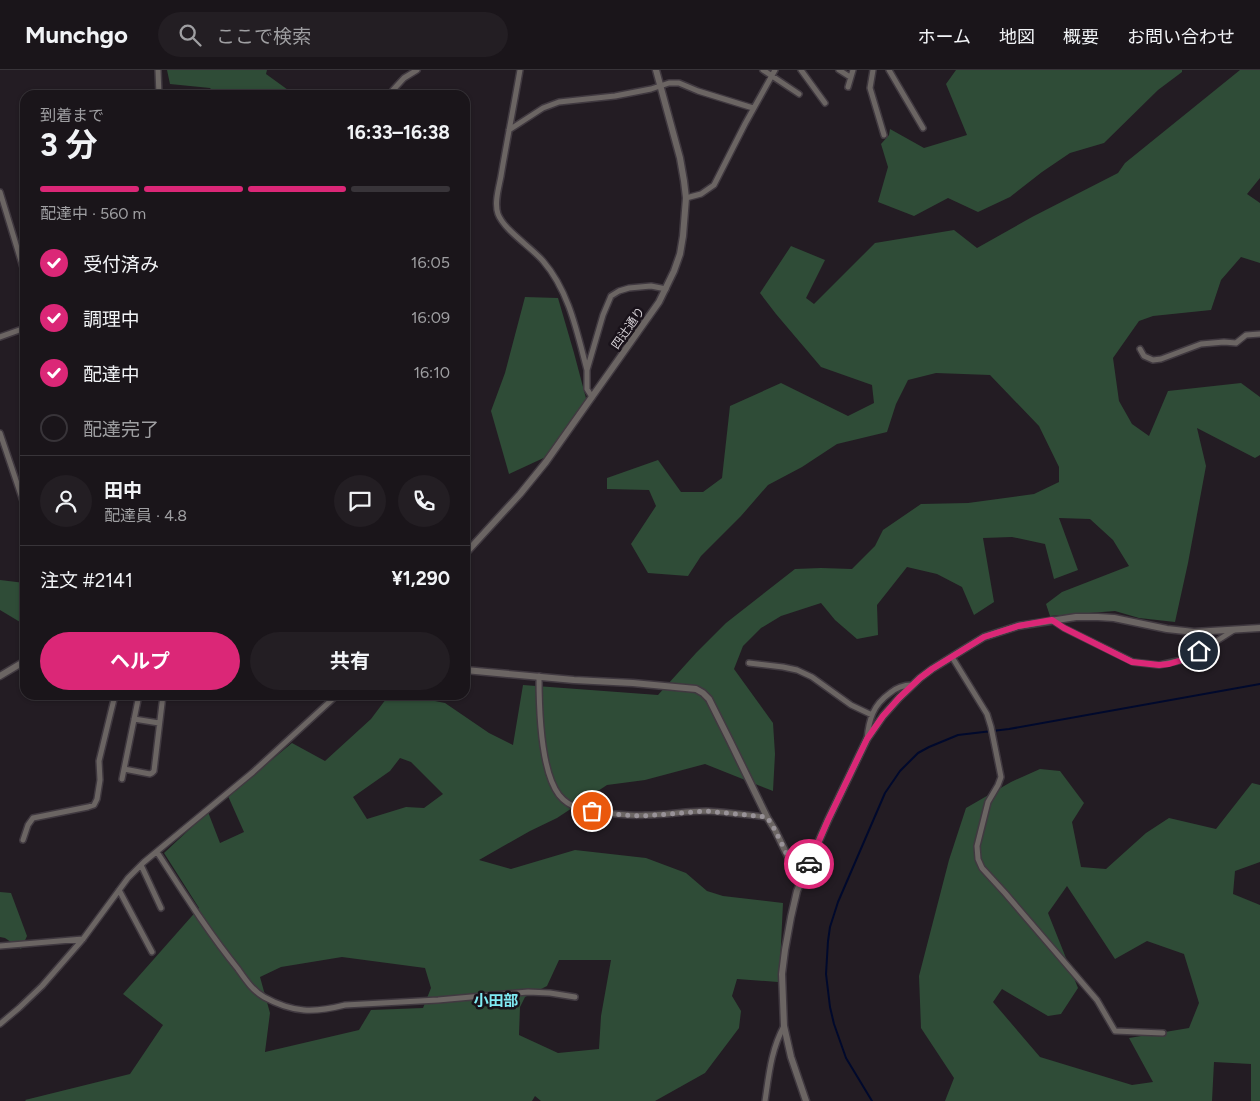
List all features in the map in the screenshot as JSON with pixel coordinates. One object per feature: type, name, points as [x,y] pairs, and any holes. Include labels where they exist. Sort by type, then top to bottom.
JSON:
[{"type":"street","points":[[158,70],[159,90]]},
{"type":"street","points":[[393,90],[404,78],[417,70]]},
{"type":"street","points":[[520,70],[497,201],[498,213],[511,230],[531,248],[551,272],[566,300],[574,321],[587,370],[587,389],[592,397]]},
{"type":"street","name":"四辻通り","points":[[470,549],[520,494],[546,462],[659,302],[680,254],[686,198],[684,181],[680,158],[656,70]]},
{"type":"street","points":[[764,70],[799,94]]},
{"type":"street","points":[[686,198],[701,194],[714,185],[753,108],[775,70]]},
{"type":"street","points":[[801,70],[825,103]]},
{"type":"street","points":[[839,70],[850,76]]},
{"type":"street","points":[[848,87],[852,70]]},
{"type":"street","points":[[873,70],[870,88],[884,135]]},
{"type":"street","points":[[888,70],[923,128]]},
{"type":"street","points":[[509,130],[543,108],[559,102],[615,96],[669,83],[679,83],[753,108]]},
{"type":"street","points":[[0,192],[20,258]]},
{"type":"street","points":[[587,370],[603,315],[611,296],[619,290],[629,288],[651,286],[666,289]]},
{"type":"street","points":[[0,337],[20,330]]},
{"type":"street","points":[[1140,349],[1144,356],[1153,360],[1161,359],[1201,344],[1236,343],[1246,336],[1260,334]]},
{"type":"street","points":[[0,433],[20,492]]},
{"type":"street","points":[[806,1101],[791,1058],[784,1026],[782,974],[797,891],[867,739],[883,716],[912,685],[932,669],[984,637],[1018,626],[1052,620],[1076,617],[1114,618],[1167,629],[1194,632],[1260,628]]},
{"type":"street","points":[[1052,620],[1064,628],[1132,662],[1159,665],[1182,660],[1234,630]]},
{"type":"street","points":[[952,657],[987,714],[1000,776],[998,785],[988,802],[977,846],[978,859],[982,868],[1097,1000],[1115,1031],[1164,1033]]},
{"type":"street","points":[[749,663],[797,670],[818,681],[851,705],[872,715]]},
{"type":"street","points":[[0,676],[20,665]]},
{"type":"street","points":[[470,670],[679,687],[696,689],[703,693],[730,741],[792,865],[805,873]]},
{"type":"street","points":[[538,676],[544,750],[549,775],[558,794],[566,803],[578,808],[622,815],[644,816],[705,811],[767,817]]},
{"type":"street","points":[[867,739],[868,725],[879,702],[903,685],[912,685]]},
{"type":"street","points":[[23,840],[28,825],[33,818],[94,805],[97,799],[100,780],[99,760],[115,700]]},
{"type":"street","points":[[122,779],[138,700]]},
{"type":"street","points":[[124,769],[150,774],[154,771],[161,700]]},
{"type":"street","points":[[0,1024],[42,986],[83,939],[128,878],[253,772],[332,700]]},
{"type":"street","points":[[134,719],[159,723]]},
{"type":"street","points":[[157,852],[218,944],[253,988],[262,996],[289,1008],[308,1011],[331,1009],[346,1005],[528,992],[575,997]]},
{"type":"street","points":[[141,866],[161,908]]},
{"type":"street","points":[[119,890],[152,952]]},
{"type":"street","points":[[0,946],[83,939]]},
{"type":"street","points":[[765,1101],[774,1048],[784,1026]]},
{"type":"green space","points":[[167,70],[267,70],[266,74],[288,90],[212,90],[210,88],[170,84]]},
{"type":"green space","points":[[956,70],[1182,70],[1182,72],[1158,90],[1104,143],[1070,153],[1010,197],[978,212],[948,198],[914,216],[878,202],[888,167],[881,144],[889,135],[890,129],[924,148],[967,135],[946,84]]},
{"type":"green space","points":[[1240,70],[1260,70],[1260,178],[1247,194],[1260,203],[1260,263],[1241,257],[1221,280],[1211,310],[1153,316],[1139,321],[1113,358],[1119,401],[1132,424],[1149,436],[1168,391],[1241,383],[1260,397],[1260,455],[1255,458],[1197,428],[1206,466],[1175,622],[1139,618],[1115,611],[1050,616],[1046,604],[1062,592],[1129,566],[1113,540],[1090,519],[1059,518],[1078,570],[1054,579],[1045,544],[1012,537],[983,538],[994,602],[974,615],[962,587],[937,574],[907,567],[877,605],[878,635],[857,639],[835,620],[821,603],[781,616],[761,628],[743,646],[734,669],[773,723],[775,754],[773,791],[705,764],[645,780],[607,785],[557,818],[479,860],[511,869],[575,850],[646,858],[686,873],[707,891],[723,896],[783,903],[778,982],[737,979],[732,996],[741,1011],[739,1028],[705,1073],[655,1101],[541,1101],[535,1096],[532,1101],[25,1100],[130,1074],[163,1025],[123,994],[199,908],[164,853],[208,812],[220,843],[244,832],[228,796],[292,743],[325,761],[371,719],[385,700],[430,700],[445,703],[489,733],[513,745],[523,685],[658,695],[726,623],[795,569],[852,569],[875,546],[883,530],[921,504],[968,503],[1034,494],[1059,482],[1059,467],[1039,426],[990,375],[936,373],[908,380],[896,404],[887,432],[837,444],[802,467],[768,485],[741,516],[701,556],[688,576],[648,573],[631,544],[656,506],[649,490],[607,489],[607,478],[658,460],[681,492],[703,492],[722,478],[730,406],[781,383],[848,416],[874,403],[872,385],[821,367],[760,293],[791,246],[825,260],[806,298],[814,304],[875,243],[954,230],[977,248],[1032,217],[1118,173],[1125,163]],"holes":[[[400,758],[411,762],[443,794],[424,808],[406,807],[367,819],[353,797],[390,771]],[[342,957],[425,968],[431,988],[423,1008],[371,1010],[359,1030],[265,1052],[270,1013],[260,977],[281,967]],[[559,960],[611,960],[601,1016],[599,1049],[558,1053],[519,1035],[520,1007],[525,997],[547,986]]]},
{"type":"green space","points":[[525,297],[558,298],[587,402],[550,455],[509,474],[491,411],[505,373]]},
{"type":"green space","points":[[0,580],[20,582],[20,622],[0,610]]},
{"type":"green space","points":[[1040,769],[1060,771],[1084,803],[1072,822],[1081,867],[1106,869],[1146,833],[1169,818],[1216,829],[1252,783],[1260,785],[1260,862],[1235,871],[1233,894],[1260,905],[1260,1101],[1251,1101],[1251,1064],[1214,1062],[1212,1101],[945,1101],[954,1078],[921,1028],[919,976],[949,860],[966,808],[1011,782]],"holes":[[[1067,886],[1115,959],[1147,941],[1184,954],[1199,1003],[1189,1028],[1129,1038],[1153,1082],[1132,1085],[1040,1057],[993,1002],[1002,989],[1048,1016],[1061,1014],[1078,988],[1048,913]]]},
{"type":"green space","points":[[0,892],[11,893],[27,936],[21,949],[5,938],[0,937]]},
{"type":"waterway","points":[[872,1101],[846,1058],[834,1024],[826,974],[828,941],[830,927],[838,902],[885,793],[900,771],[918,753],[958,735],[1009,729],[1260,684]]},
{"type":"way so far","points":[[592,811],[644,816],[705,811],[767,817],[792,865],[805,873],[809,864]]},
{"type":"district","name":"小田部","points":[[496,1001]]},
{"type":"route","points":[[809,864],[867,739],[883,716],[920,678],[984,637],[1018,626],[1052,620],[1064,628],[1132,662],[1159,665],[1169,664],[1199,651]]}]
